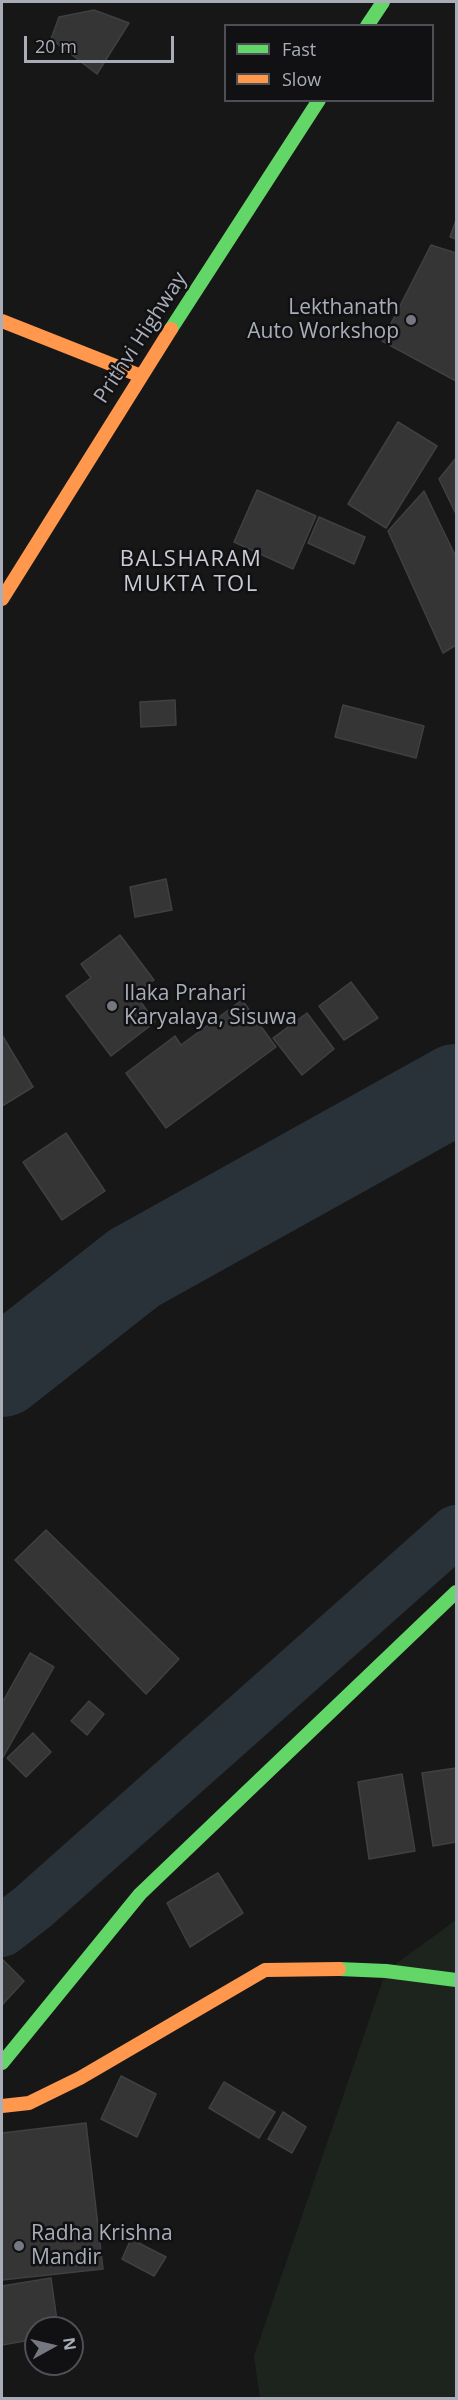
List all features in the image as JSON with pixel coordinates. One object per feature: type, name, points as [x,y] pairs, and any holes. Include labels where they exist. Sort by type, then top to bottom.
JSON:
[{"type":"main road","points":[[368,24],[383,2]]},
{"type":"main road","name":"Prithvi Highway","points":[[2,599],[141,376],[318,102]]},
{"type":"main road","points":[[2,321],[141,376]]},
{"type":"main road","points":[[2,2063],[140,1894],[456,1592]]},
{"type":"main road","points":[[2,2106],[29,2103],[81,2078],[265,1970],[386,1971],[456,1980]]},
{"type":"shaded area","points":[[456,1920],[456,2398],[260,2398],[254,2356],[386,1971]]},
{"type":"building","points":[[94,10],[129,23],[97,74],[51,39],[59,17]]},
{"type":"building","points":[[456,220],[456,239],[450,237]]},
{"type":"building","points":[[431,245],[456,253],[456,381],[382,341]]},
{"type":"building","points":[[398,422],[437,446],[386,528],[348,504]]},
{"type":"building","points":[[456,458],[456,514],[439,479]]},
{"type":"building","points":[[257,490],[316,516],[293,569],[234,542]]},
{"type":"building","points":[[424,491],[456,557],[456,645],[443,653],[388,531]]},
{"type":"building","points":[[319,517],[365,537],[354,564],[308,543]]},
{"type":"building","points":[[175,700],[176,725],[141,727],[140,702]]},
{"type":"building","points":[[343,705],[424,726],[416,758],[335,737]]},
{"type":"building","points":[[166,879],[172,910],[135,917],[130,887]]},
{"type":"building","points":[[120,935],[154,980],[135,994],[155,1022],[111,1056],[66,996],[91,978],[81,964]]},
{"type":"building","points":[[351,982],[378,1018],[344,1040],[319,1006]]},
{"type":"building","points":[[242,1000],[276,1047],[166,1128],[126,1073],[175,1036],[181,1045]]},
{"type":"building","points":[[307,1013],[334,1049],[302,1075],[273,1038]]},
{"type":"building","points":[[2,1035],[33,1087],[2,1106]]},
{"type":"building","points":[[66,1133],[105,1191],[62,1220],[23,1162]]},
{"type":"building","points":[[46,1530],[179,1659],[146,1694],[15,1560]]},
{"type":"building","points":[[30,1653],[54,1667],[2,1759],[2,1703]]},
{"type":"building","points":[[89,1701],[104,1714],[87,1735],[71,1721]]},
{"type":"building","points":[[33,1733],[51,1752],[26,1777],[7,1758]]},
{"type":"building","points":[[456,1768],[456,1842],[433,1846],[422,1773]]},
{"type":"building","points":[[402,1774],[415,1851],[369,1859],[358,1782]]},
{"type":"building","points":[[218,1873],[243,1913],[190,1947],[167,1903]]},
{"type":"building","points":[[2,1959],[24,1981],[2,2005]]},
{"type":"building","points":[[121,2076],[156,2094],[137,2137],[101,2119]]},
{"type":"building","points":[[224,2082],[275,2112],[259,2138],[209,2108]]},
{"type":"building","points":[[283,2112],[306,2127],[292,2153],[268,2139]]},
{"type":"building","points":[[86,2123],[103,2269],[2,2280],[2,2133]]},
{"type":"building","points":[[131,2239],[166,2257],[154,2276],[122,2259]]},
{"type":"building","points":[[51,2278],[56,2316],[24,2316],[24,2341],[2,2345],[2,2286]]},
{"type":"waterway","points":[[2,1372],[134,1268],[456,1089]]},
{"type":"waterway","points":[[2,1931],[33,1907],[456,1531]]},
{"type":"traffic: fast","points":[[368,24],[383,2]]},
{"type":"traffic: fast","points":[[171,329],[318,102]]},
{"type":"traffic: fast","points":[[2,2063],[140,1894],[456,1592]]},
{"type":"traffic: fast","points":[[339,1969],[386,1971],[456,1980]]},
{"type":"traffic: slow","points":[[2,321],[141,376]]},
{"type":"traffic: slow","points":[[2,599],[171,329]]},
{"type":"traffic: slow","points":[[2,2106],[29,2103],[80,2078],[265,1970],[339,1969]]},
{"type":"place","name":"Lekthanath Auto Workshop","points":[[411,320]]},
{"type":"place","name":"Ilaka Prahari Karyalaya, Sisuwa","points":[[112,1006]]},
{"type":"place","name":"Radha Krishna Mandir","points":[[19,2246]]},
{"type":"district","name":"BALSHARAM MUKTA TOL","points":[[191,572]]}]
